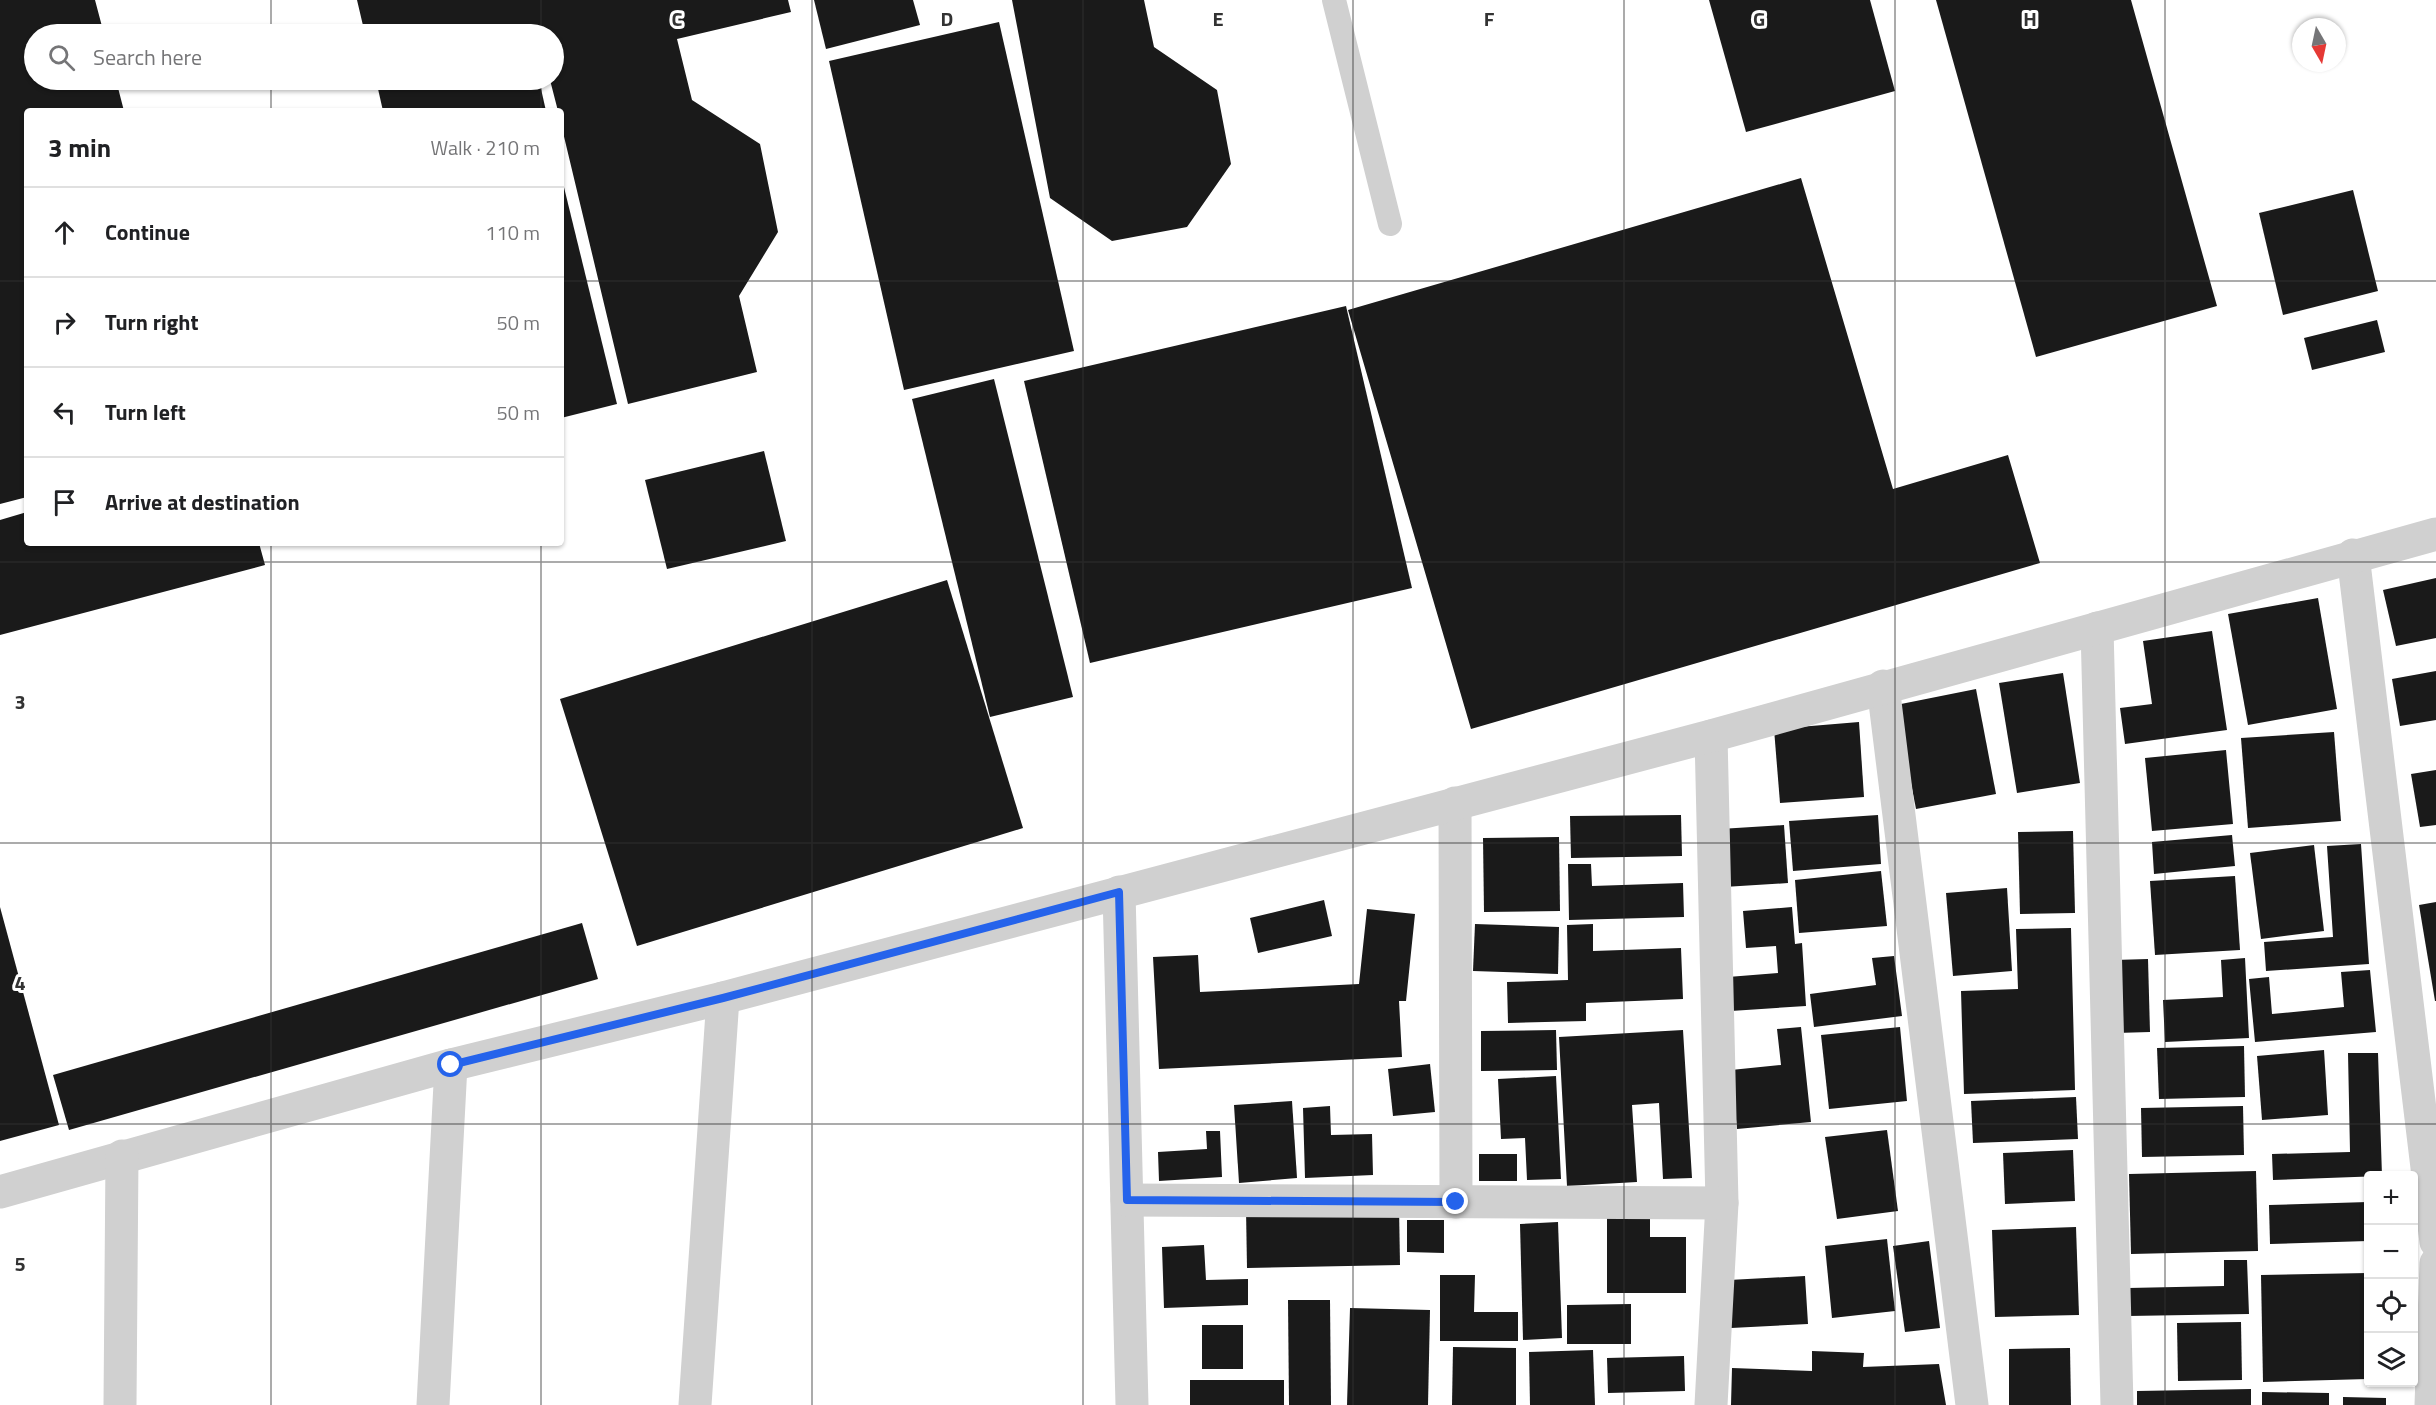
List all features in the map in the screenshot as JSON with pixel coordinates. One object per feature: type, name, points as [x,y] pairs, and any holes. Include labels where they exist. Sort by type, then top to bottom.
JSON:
[{"type":"street","points":[[0,1192],[451,1065],[723,998],[1711,736],[2353,555],[2436,534]]},
{"type":"street","points":[[2353,555],[2436,1242]]},
{"type":"street","points":[[2097,627],[2117,1405]]},
{"type":"street","points":[[1883,686],[1972,1405]]},
{"type":"street","points":[[1711,736],[1722,1203],[1712,1405]]},
{"type":"street","points":[[1455,803],[1456,1202]]},
{"type":"street","points":[[1119,892],[1132,1405]]},
{"type":"street","points":[[695,1405],[723,998]]},
{"type":"street","points":[[433,1405],[451,1065]]},
{"type":"street","points":[[120,1405],[122,1156]]},
{"type":"street","points":[[1127,1200],[1722,1203]]},
{"type":"street","points":[[2431,1405],[2436,1263]]},
{"type":"lane","points":[[1334,0],[1390,224]]},
{"type":"building","points":[[0,0],[95,0],[101,24],[24,24],[24,90],[119,90],[123,108],[24,108],[24,498],[0,504]]},
{"type":"building","points":[[357,0],[788,0],[791,12],[677,39],[692,100],[760,144],[778,232],[739,296],[757,372],[628,404],[564,137],[564,108],[557,108],[553,90],[564,90],[564,24],[363,24]]},
{"type":"building","points":[[814,0],[913,0],[920,25],[826,49]]},
{"type":"building","points":[[1012,0],[1144,0],[1154,47],[1217,90],[1231,164],[1187,227],[1112,241],[1050,198]]},
{"type":"building","points":[[1709,0],[1870,0],[1895,91],[1746,132]]},
{"type":"building","points":[[1936,0],[2131,0],[2217,306],[2036,357]]},
{"type":"building","points":[[999,22],[1074,351],[904,390],[829,61]]},
{"type":"building","points":[[378,90],[541,90],[545,108],[382,108]]},
{"type":"building","points":[[1801,178],[1893,489],[2008,455],[2040,563],[1471,729],[1348,310]]},
{"type":"building","points":[[564,187],[617,404],[564,417]]},
{"type":"building","points":[[2353,190],[2378,291],[2283,315],[2259,213]]},
{"type":"building","points":[[1346,306],[1412,588],[1090,663],[1024,381]]},
{"type":"building","points":[[2377,320],[2385,352],[2312,370],[2304,338]]},
{"type":"building","points":[[994,379],[1073,697],[990,717],[912,399]]},
{"type":"building","points":[[764,451],[786,541],[667,569],[645,480]]},
{"type":"building","points":[[24,513],[24,546],[260,546],[265,565],[0,635],[0,520]]},
{"type":"building","points":[[2436,578],[2436,638],[2396,646],[2383,590]]},
{"type":"building","points":[[947,580],[1023,828],[637,946],[560,699]]},
{"type":"building","points":[[2318,598],[2337,709],[2248,725],[2228,614]]},
{"type":"building","points":[[2212,631],[2227,730],[2125,744],[2120,708],[2152,704],[2143,641]]},
{"type":"building","points":[[2436,671],[2436,720],[2400,726],[2392,679]]},
{"type":"building","points":[[2063,673],[2080,783],[2017,793],[1999,683]]},
{"type":"building","points":[[1976,689],[1996,794],[1916,809],[1896,705]]},
{"type":"building","points":[[1859,722],[1864,797],[1780,803],[1774,729]]},
{"type":"building","points":[[2334,732],[2341,821],[2248,828],[2241,738]]},
{"type":"building","points":[[2226,750],[2233,824],[2152,831],[2145,758]]},
{"type":"building","points":[[2436,770],[2436,825],[2420,827],[2411,774]]},
{"type":"building","points":[[1681,815],[1682,856],[1571,858],[1570,816]]},
{"type":"building","points":[[1878,815],[1881,864],[1793,871],[1789,821]]},
{"type":"building","points":[[1784,825],[1788,883],[1724,887],[1720,829]]},
{"type":"building","points":[[2073,831],[2075,913],[2020,914],[2018,832]]},
{"type":"building","points":[[2232,835],[2235,866],[2154,874],[2152,842]]},
{"type":"building","points":[[1559,837],[1560,911],[1484,912],[1483,838]]},
{"type":"building","points":[[2361,844],[2369,964],[2266,971],[2264,942],[2333,937],[2327,846]]},
{"type":"building","points":[[2314,845],[2324,931],[2261,939],[2250,853]]},
{"type":"building","points":[[1568,864],[1591,864],[1592,886],[1683,883],[1684,917],[1569,920]]},
{"type":"building","points":[[1881,871],[1887,926],[1799,933],[1795,880]]},
{"type":"building","points":[[2235,876],[2240,950],[2155,955],[2150,881]]},
{"type":"building","points":[[2007,888],[2012,971],[1953,976],[1946,893]]},
{"type":"building","points":[[1324,900],[1332,936],[1258,953],[1250,918]]},
{"type":"building","points":[[2436,902],[2436,1001],[2435,1001],[2419,905]]},
{"type":"building","points":[[0,907],[59,1125],[0,1141]]},
{"type":"building","points":[[1792,907],[1795,944],[1802,943],[1806,1006],[1731,1011],[1728,977],[1778,973],[1776,946],[1746,948],[1743,911]]},
{"type":"building","points":[[1367,909],[1415,914],[1406,1001],[1399,1001],[1402,1057],[1159,1069],[1153,957],[1198,955],[1200,992],[1359,984]]},
{"type":"building","points":[[582,923],[598,979],[69,1130],[53,1075]]},
{"type":"building","points":[[1475,924],[1559,927],[1558,974],[1473,971]]},
{"type":"building","points":[[1593,924],[1593,951],[1681,948],[1683,999],[1586,1003],[1586,1021],[1508,1023],[1507,982],[1568,980],[1567,925]]},
{"type":"building","points":[[2071,928],[2075,1090],[1964,1094],[1961,991],[2018,989],[2016,929]]},
{"type":"building","points":[[1894,956],[1902,1016],[1814,1027],[1810,994],[1876,985],[1872,958]]},
{"type":"building","points":[[2245,958],[2249,1038],[2165,1042],[2163,1000],[2223,997],[2221,960]]},
{"type":"building","points":[[2148,959],[2150,1032],[2116,1033],[2114,960]]},
{"type":"building","points":[[2370,970],[2376,1032],[2255,1042],[2249,979],[2269,977],[2272,1014],[2344,1007],[2341,972]]},
{"type":"building","points":[[1801,1027],[1811,1122],[1737,1129],[1731,1070],[1781,1065],[1777,1029]]},
{"type":"building","points":[[1900,1027],[1907,1101],[1829,1109],[1821,1035]]},
{"type":"building","points":[[1556,1030],[1557,1070],[1481,1071],[1481,1031]]},
{"type":"building","points":[[1683,1030],[1692,1178],[1663,1179],[1659,1103],[1632,1105],[1637,1182],[1567,1186],[1559,1037]]},
{"type":"building","points":[[2244,1046],[2245,1097],[2159,1099],[2157,1048]]},
{"type":"building","points":[[2324,1050],[2328,1115],[2262,1120],[2257,1056]]},
{"type":"building","points":[[2348,1053],[2378,1053],[2382,1171],[2364,1171],[2364,1177],[2273,1180],[2272,1154],[2350,1152]]},
{"type":"building","points":[[1430,1064],[1435,1112],[1393,1116],[1388,1069]]},
{"type":"building","points":[[1556,1076],[1561,1179],[1527,1180],[1525,1138],[1501,1139],[1498,1079]]},
{"type":"building","points":[[2076,1097],[2078,1139],[1973,1143],[1971,1101]]},
{"type":"building","points":[[1292,1101],[1297,1178],[1239,1183],[1234,1105]]},
{"type":"building","points":[[1330,1106],[1331,1135],[1372,1134],[1373,1175],[1305,1178],[1303,1108]]},
{"type":"building","points":[[2243,1106],[2244,1155],[2142,1157],[2141,1108]]},
{"type":"building","points":[[1887,1130],[1898,1211],[1837,1219],[1825,1137]]},
{"type":"building","points":[[1206,1131],[1220,1131],[1222,1177],[1159,1181],[1158,1152],[1207,1149]]},
{"type":"building","points":[[2073,1150],[2075,1201],[2005,1204],[2003,1153]]},
{"type":"building","points":[[1479,1154],[1517,1154],[1517,1181],[1479,1181]]},
{"type":"building","points":[[2256,1171],[2258,1251],[2131,1254],[2129,1174]]},
{"type":"building","points":[[2364,1202],[2364,1241],[2270,1244],[2269,1205]]},
{"type":"building","points":[[1399,1206],[1400,1265],[1247,1268],[1246,1209]]},
{"type":"building","points":[[1607,1210],[1650,1210],[1650,1237],[1686,1237],[1686,1293],[1607,1293]]},
{"type":"building","points":[[1407,1220],[1444,1220],[1444,1253],[1407,1252]]},
{"type":"building","points":[[1558,1222],[1562,1338],[1523,1340],[1520,1224]]},
{"type":"building","points":[[2076,1227],[2079,1315],[1995,1317],[1992,1230]]},
{"type":"building","points":[[1887,1239],[1895,1311],[1832,1318],[1825,1246]]},
{"type":"building","points":[[1929,1241],[1940,1328],[1905,1332],[1893,1246]]},
{"type":"building","points":[[1204,1245],[1206,1280],[1248,1279],[1248,1305],[1164,1308],[1162,1247]]},
{"type":"building","points":[[2224,1260],[2247,1260],[2249,1314],[2128,1316],[2128,1288],[2224,1286]]},
{"type":"building","points":[[2364,1273],[2364,1379],[2263,1382],[2261,1275]]},
{"type":"building","points":[[1440,1275],[1475,1275],[1474,1312],[1518,1312],[1518,1341],[1440,1341]]},
{"type":"building","points":[[1805,1276],[1808,1324],[1731,1328],[1729,1280]]},
{"type":"building","points":[[1288,1300],[1330,1300],[1331,1405],[1289,1405]]},
{"type":"building","points":[[1631,1304],[1631,1344],[1567,1344],[1567,1305]]},
{"type":"building","points":[[1350,1308],[1430,1310],[1428,1405],[1347,1405]]},
{"type":"building","points":[[2241,1322],[2242,1380],[2178,1381],[2177,1323]]},
{"type":"building","points":[[1202,1325],[1243,1325],[1243,1369],[1202,1369]]},
{"type":"building","points":[[1453,1347],[1516,1348],[1516,1405],[1452,1405]]},
{"type":"building","points":[[2070,1348],[2071,1405],[2009,1405],[2009,1349]]},
{"type":"building","points":[[1593,1350],[1595,1405],[1530,1405],[1529,1352]]},
{"type":"building","points":[[1812,1351],[1864,1353],[1863,1367],[1939,1364],[1946,1405],[1731,1405],[1732,1368],[1812,1371]]},
{"type":"building","points":[[1684,1356],[1685,1391],[1608,1393],[1607,1358]]},
{"type":"building","points":[[1190,1380],[1284,1380],[1284,1405],[1190,1405]]},
{"type":"building","points":[[2251,1389],[2251,1405],[2137,1405],[2137,1391]]},
{"type":"building","points":[[2262,1392],[2329,1393],[2329,1405],[2262,1405]]},
{"type":"building","points":[[2343,1397],[2386,1398],[2386,1405],[2343,1405]]},
{"type":"route","points":[[451,1065],[723,998],[1119,892],[1127,1200],[1456,1202]]}]
